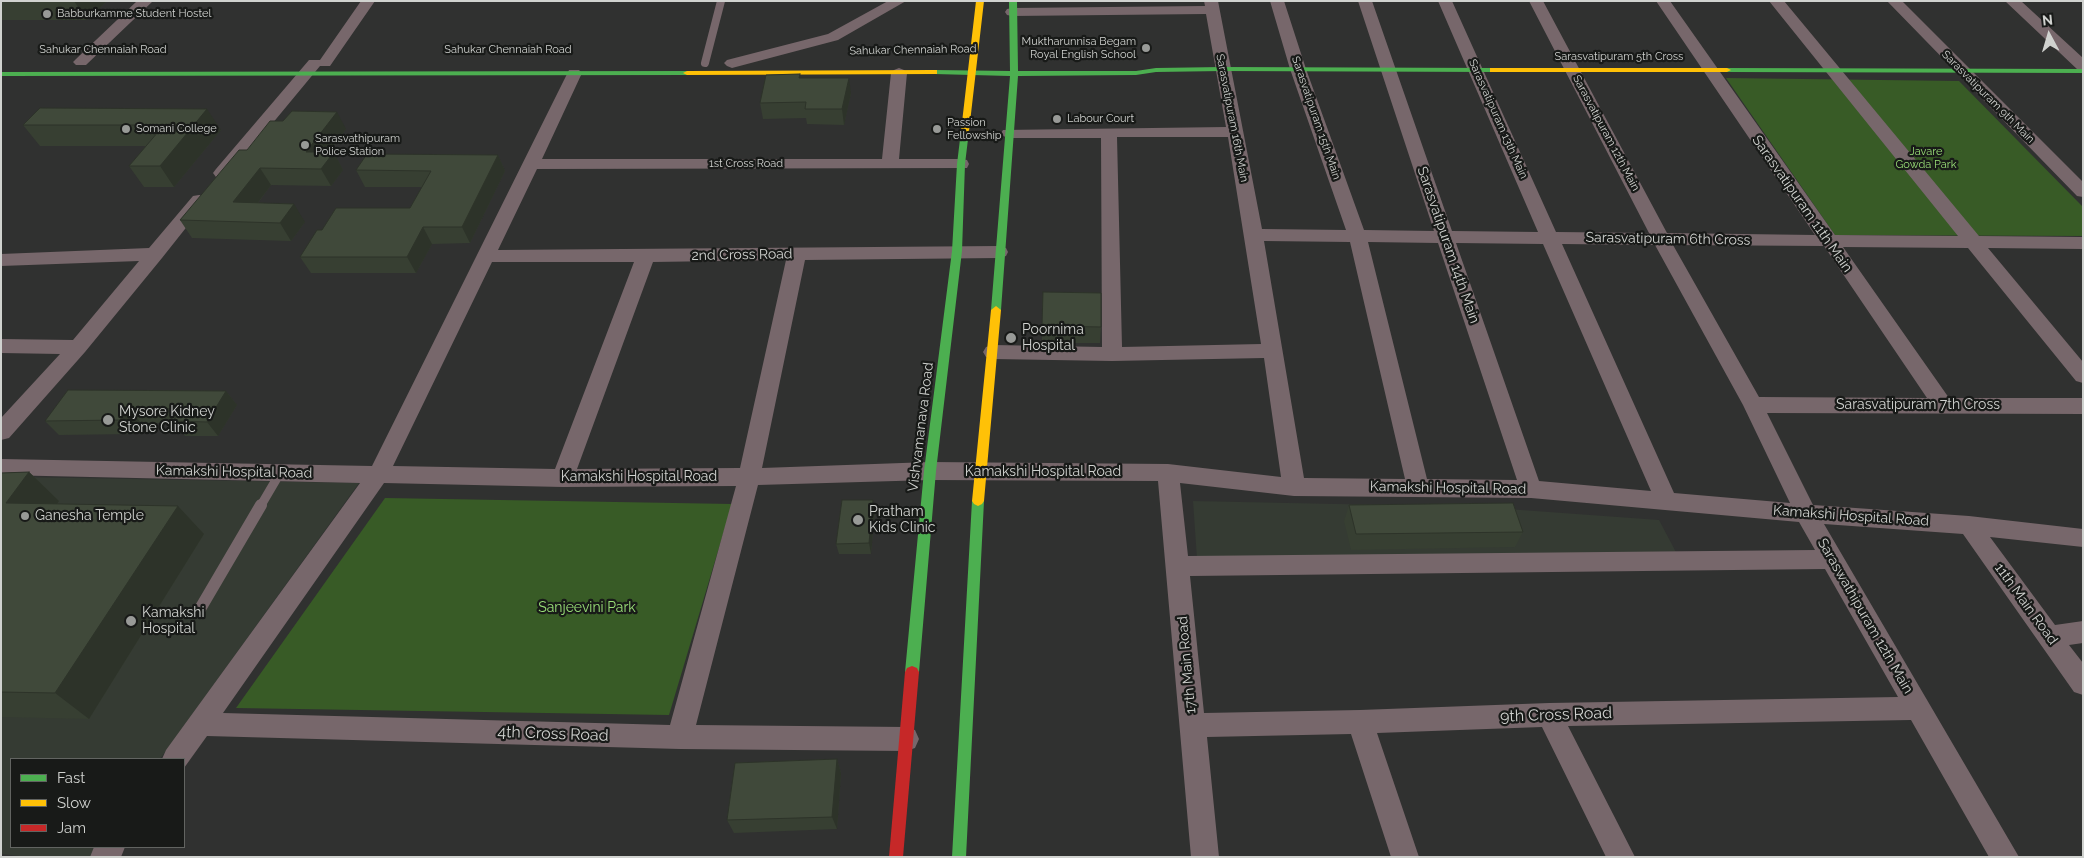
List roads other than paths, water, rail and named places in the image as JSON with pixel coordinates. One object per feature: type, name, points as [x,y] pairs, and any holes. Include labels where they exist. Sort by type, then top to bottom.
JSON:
[{"type":"street","points":[[81,62],[146,1]]},
{"type":"street","points":[[1,432],[78,347],[368,1]]},
{"type":"street","points":[[732,63],[833,37],[899,1]]},
{"type":"street","name":"Vishvamanava Road","points":[[896,857],[930,471],[957,251],[961,164],[980,1]]},
{"type":"street","name":"Sarasvatipuram 15th Main","points":[[1277,1],[1298,69],[1357,235],[1418,488]]},
{"type":"street","name":"Sarasvatipuram 14th Main","points":[[1365,1],[1530,489]]},
{"type":"street","name":"Sarasvatipuram 13th Main","points":[[1445,1],[1666,500]]},
{"type":"street","name":"Sarasvatipuram 12th Main","points":[[1536,1],[1661,239]]},
{"type":"street","name":"Sarasvatipuram 11th Main","points":[[1663,1],[1943,406]]},
{"type":"street","points":[[1776,1],[2083,376]]},
{"type":"street","name":"Sarasvatipuram 9th Main","points":[[1894,1],[2083,192]]},
{"type":"street","points":[[2012,1],[2083,67]]},
{"type":"street","points":[[959,857],[979,472],[994,352],[999,252],[1013,74],[1011,61],[1013,7],[1212,6]]},
{"type":"street","name":"Sarasvatipuram 16th Main","points":[[1212,6],[1222,69],[1254,235],[1294,487]]},
{"type":"street","name":"Sahukar Chennaiah Road","points":[[1,63],[81,62],[574,73],[899,73],[971,67],[1011,61]]},
{"type":"street","name":"Sarasvatipuram 5th Cross","points":[[1123,61],[1156,70]]},
{"type":"street","name":"Sahukar Chennaiah Road","points":[[1,74],[314,67],[705,63],[971,67],[1013,74]]},
{"type":"street","name":"Sarasvatipuram 5th Cross","points":[[1013,74],[1136,73],[1156,70],[1222,69],[2083,71]]},
{"type":"street","points":[[175,758],[378,475],[574,73]]},
{"type":"street","points":[[890,163],[899,73]]},
{"type":"street","points":[[1009,133],[1234,132]]},
{"type":"street","points":[[1109,134],[1112,354]]},
{"type":"street","name":"1st Cross Road","points":[[531,164],[961,164]]},
{"type":"street","name":"Sarasvatipuram 6th Cross","points":[[1254,235],[2083,243]]},
{"type":"street","name":"Saraswathipuram 12th Main","points":[[1661,239],[1753,404],[1806,514],[2005,857]]},
{"type":"street","name":"2nd Cross Road","points":[[486,256],[999,252]]},
{"type":"street","points":[[1,260],[155,254]]},
{"type":"street","points":[[680,737],[749,477],[797,254]]},
{"type":"street","points":[[563,478],[646,256]]},
{"type":"street","points":[[1,346],[78,347]]},
{"type":"street","points":[[994,352],[1112,354],[1272,351]]},
{"type":"street","name":"Sarasvatipuram 7th Cross","points":[[1753,404],[2083,406]]},
{"type":"street","name":"Kamakshi Hospital Road","points":[[1,468],[563,478],[749,477],[930,471],[1168,473],[1294,487],[1530,489],[1806,514],[1969,525],[2083,538]]},
{"type":"street","name":"17th Main Road","points":[[1168,473],[1205,857]]},
{"type":"street","name":"11th Main Road","points":[[1969,525],[2083,684]]},
{"type":"street","points":[[1178,566],[1832,559]]},
{"type":"street","points":[[2049,637],[2083,632]]},
{"type":"street","name":"9th Cross Road","points":[[1193,725],[1360,722],[1549,715],[1919,708]]},
{"type":"street","points":[[1549,715],[1621,857]]},
{"type":"street","points":[[1360,722],[1404,857]]},
{"type":"street","name":"4th Cross Road","points":[[200,724],[680,737],[906,739]]},
{"type":"lane","points":[[705,63],[720,1]]},
{"type":"lane","points":[[200,609],[280,473]]},
{"type":"place","name":"Babburkamme Student Hostel","points":[[47,14]]},
{"type":"place","name":"Muktharunnisa Begam Royal English School","points":[[1146,48]]},
{"type":"place","name":"Labour Court","points":[[1057,119]]},
{"type":"place","name":"Somani College","points":[[126,129]]},
{"type":"place","name":"Passion Fellowship","points":[[937,129]]},
{"type":"place","name":"Sarasvathipuram Police Station","points":[[305,145]]},
{"type":"place","name":"Poornima Hospital","points":[[1011,338]]},
{"type":"place","name":"Mysore Kidney Stone Clinic","points":[[108,420]]},
{"type":"place","name":"Ganesha Temple","points":[[25,516]]},
{"type":"place","name":"Pratham Kids Clinic","points":[[858,520]]},
{"type":"place","name":"Kamakshi Hospital","points":[[131,621]]},
{"type":"park label","name":"Javare Gowda Park","points":[[1926,158]]},
{"type":"park label","name":"Sanjeevini Park","points":[[587,608]]}]
